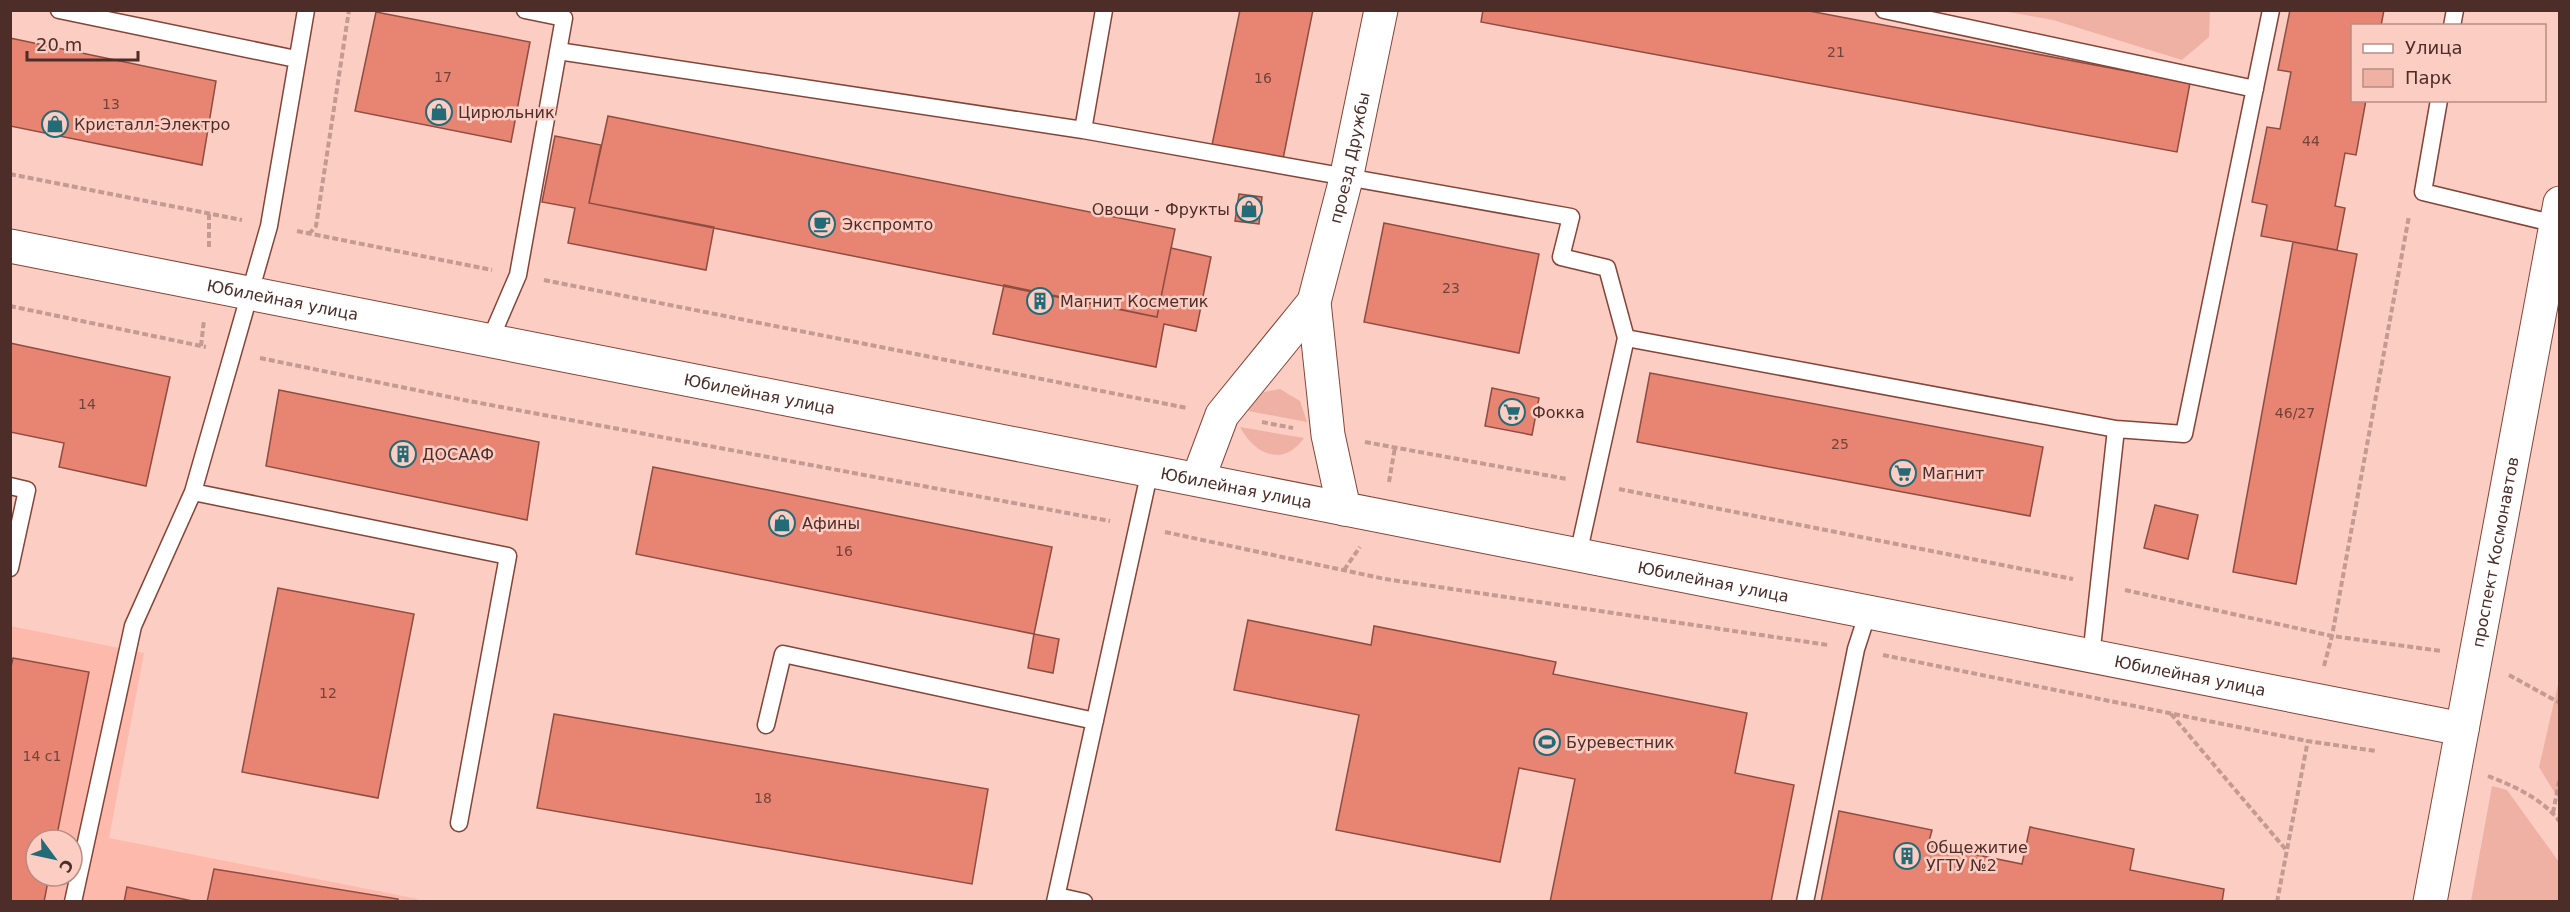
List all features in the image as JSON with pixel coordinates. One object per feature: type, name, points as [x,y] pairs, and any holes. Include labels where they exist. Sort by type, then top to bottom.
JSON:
[{"type":"street","name":"проезд Дружбы","points":[[1344,509],[1328,435],[1314,302],[1346,179],[1381,10]]},
{"type":"street","name":"проспект Космонавтов","points":[[2430,902],[2558,214]]},
{"type":"street","name":"Юбилейная улица","points":[[10,246],[2462,729]]},
{"type":"street","name":"проезд Дружбы","points":[[1198,479],[1222,415],[1314,302]]},
{"type":"lane","points":[[74,902],[133,626],[193,492],[269,226],[306,10]]},
{"type":"lane","points":[[490,340],[518,275],[564,18],[525,10]]},
{"type":"lane","points":[[1083,130],[1104,10]]},
{"type":"lane","points":[[1884,10],[2255,89]]},
{"type":"lane","points":[[1626,338],[2116,429],[2184,434],[2271,10]]},
{"type":"lane","points":[[64,11],[296,59]]},
{"type":"lane","points":[[558,51],[1083,130],[1346,179],[1571,217],[1562,257],[1607,268],[1626,338],[1578,555]]},
{"type":"lane","points":[[2439,102],[2423,192],[2558,214]]},
{"type":"lane","points":[[2091,657],[2101,585],[2116,429]]},
{"type":"lane","points":[[1084,902],[1056,899],[1150,470]]},
{"type":"lane","points":[[10,486],[27,490],[10,568]]},
{"type":"lane","points":[[193,492],[508,556],[459,823]]},
{"type":"lane","points":[[1805,902],[1856,649],[1868,612]]},
{"type":"lane","points":[[766,725],[783,654],[1095,720]]},
{"type":"path","points":[[309,234],[316,226],[349,10]]},
{"type":"path","points":[[10,174],[1222,415],[1594,484],[2101,585],[2332,636]]},
{"type":"path","points":[[2277,902],[2315,700],[2332,636],[2411,205]]},
{"type":"path","points":[[10,306],[481,404],[1138,526],[1385,579],[1856,649],[2307,741],[2388,753]]},
{"type":"path","points":[[2170,713],[2287,851]]},
{"type":"path","points":[[2456,764],[2516,787],[2553,813],[2559,822]]},
{"type":"path","points":[[2553,813],[2559,776]]},
{"type":"shaded area","points":[[10,626],[144,653],[109,838],[418,899],[417,901],[11,901]]},
{"type":"green space","points":[[2003,11],[2210,11],[2209,37],[2182,60],[2053,20]]},
{"type":"green space","points":[[1280,389],[1300,401],[1307,422],[1243,410],[1258,393]]},
{"type":"green space","points":[[1240,427],[1304,438],[1287,453],[1269,454],[1253,444]]},
{"type":"green space","points":[[2559,680],[2559,800],[2539,767]]},
{"type":"green space","points":[[2492,786],[2507,790],[2559,862],[2559,901],[2471,901]]},
{"type":"building","points":[[1240,10],[1313,10],[1283,159],[1212,145]]},
{"type":"building","points":[[1483,10],[1804,10],[2190,83],[2177,152],[1481,22]]},
{"type":"building","points":[[2290,10],[2384,10],[2381,24],[2351,24],[2351,102],[2366,102],[2356,155],[2345,153],[2335,206],[2345,208],[2337,250],[2261,236],[2267,205],[2252,202],[2267,127],[2280,129],[2291,72],[2278,70]]},
{"type":"building","points":[[376,12],[530,42],[511,142],[355,111]]},
{"type":"building","points":[[10,38],[216,81],[202,165],[10,126]]},
{"type":"building","points":[[608,116],[1175,229],[1157,317],[589,203]]},
{"type":"building","points":[[555,136],[601,145],[589,203],[714,227],[706,270],[568,243],[575,208],[542,202]]},
{"type":"building","name":"Овощи - Фрукты","points":[[1239,194],[1262,197],[1259,224],[1235,221]]},
{"type":"building","points":[[1384,223],[1539,254],[1519,353],[1364,322]]},
{"type":"building","points":[[2293,242],[2357,254],[2296,584],[2233,572]]},
{"type":"building","name":"Магнит Косметик","points":[[1171,248],[1211,257],[1196,331],[1164,324],[1156,367],[993,334],[1004,285],[1157,317]]},
{"type":"building","points":[[10,343],[170,377],[146,486],[59,467],[64,443],[10,432]]},
{"type":"building","points":[[1650,373],[2043,447],[2030,516],[1637,442]]},
{"type":"building","name":"Фокка","points":[[1492,388],[1539,398],[1532,435],[1485,426]]},
{"type":"building","name":"ДОСААФ","points":[[279,390],[539,442],[527,520],[266,466]]},
{"type":"building","points":[[653,467],[1052,547],[1034,634],[636,554]]},
{"type":"building","points":[[2155,505],[2198,515],[2188,559],[2144,548]]},
{"type":"building","points":[[278,588],[414,614],[378,798],[242,772]]},
{"type":"building","name":"Буревестник","points":[[1248,620],[1371,645],[1374,626],[1556,662],[1553,674],[1747,713],[1735,773],[1794,785],[1771,902],[1550,902],[1575,779],[1519,768],[1500,862],[1336,830],[1359,715],[1234,690]]},
{"type":"building","points":[[1034,634],[1059,639],[1053,673],[1028,668]]},
{"type":"building","points":[[13,658],[89,672],[58,828],[24,828],[24,888],[47,888],[44,902],[10,902],[10,671]]},
{"type":"building","points":[[554,714],[988,789],[972,884],[537,808]]},
{"type":"building","name":"Общежитие УГТУ №2","points":[[1839,811],[1932,830],[1928,845],[2022,864],[2030,827],[2134,849],[2130,870],[2224,889],[2222,902],[1821,902]]},
{"type":"building","points":[[214,869],[398,899],[397,902],[207,902]]},
{"type":"building","points":[[127,887],[197,902],[124,902]]},
{"type":"place","name":"Цирюльник","points":[[439,112]]},
{"type":"place","name":"Кристалл-Электро","points":[[55,124]]},
{"type":"place","name":"Овощи - Фрукты","points":[[1249,209]]},
{"type":"place","name":"Экспромто","points":[[822,224]]},
{"type":"place","name":"Магнит Косметик","points":[[1040,301]]},
{"type":"place","name":"Фокка","points":[[1512,412]]},
{"type":"place","name":"ДОСААФ","points":[[403,454]]},
{"type":"place","name":"Магнит","points":[[1903,473]]},
{"type":"place","name":"Афины","points":[[782,523]]},
{"type":"place","name":"Буревестник","points":[[1547,742]]},
{"type":"place","name":"Общежитие УГТУ №2","points":[[1907,856]]}]
